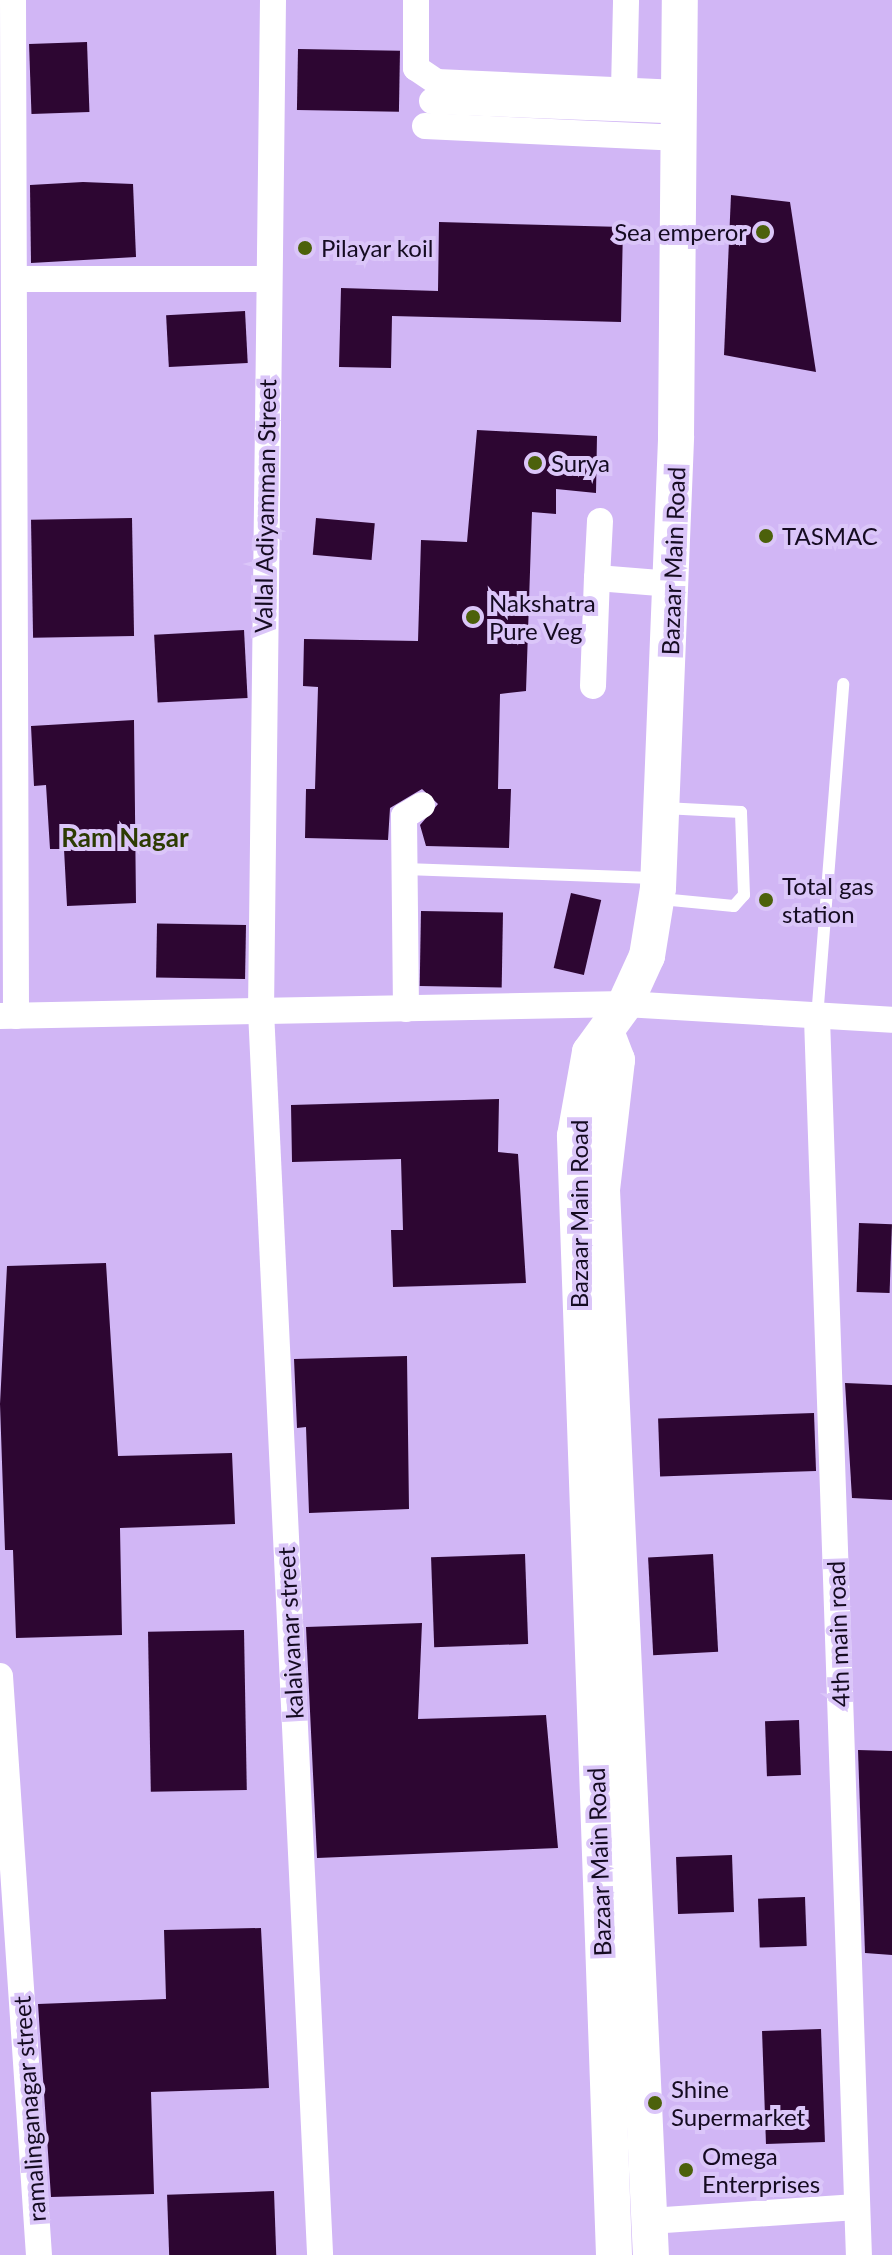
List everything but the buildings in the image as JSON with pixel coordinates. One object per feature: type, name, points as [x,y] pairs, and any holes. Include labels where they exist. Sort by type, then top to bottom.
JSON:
[{"type":"main road","name":"Bazaar Main Road","points":[[614,2255],[574,1198],[583,1081],[590,1052],[616,1019],[647,956],[657,888],[672,584],[680,0]]},
{"type":"main road","points":[[616,1019],[617,1060],[602,1190],[650,2238]]},
{"type":"street","points":[[13,0],[8,1016],[406,1009],[616,1019],[892,1020]]},
{"type":"street","name":"Vallal Adiyamman Street","points":[[261,1011],[273,0]]},
{"type":"street","points":[[416,0],[416,68],[437,82],[624,90],[678,114]]},
{"type":"street","points":[[624,90],[626,0]]},
{"type":"street","points":[[428,114],[678,114]]},
{"type":"street","points":[[14,279],[268,279]]},
{"type":"street","points":[[593,686],[600,521]]},
{"type":"street","points":[[597,578],[672,584]]},
{"type":"street","points":[[406,1009],[404,816],[422,805]]},
{"type":"street","name":"kalaivanar street","points":[[261,1011],[320,2255]]},
{"type":"street","name":"4th main road","points":[[817,1018],[859,2252]]},
{"type":"street","name":"ramalinganagar street","points":[[0,1676],[39,2255]]},
{"type":"street","points":[[650,2238],[857,2207]]},
{"type":"lane","points":[[817,1018],[843,684]]},
{"type":"lane","points":[[405,869],[657,888],[734,906],[744,895],[741,812],[661,808]]},
{"type":"place","name":"Sea emperor","points":[[763,232]]},
{"type":"place","name":"Pilayar koil","points":[[305,248]]},
{"type":"place","name":"Surya","points":[[535,463]]},
{"type":"place","name":"TASMAC","points":[[766,536]]},
{"type":"place","name":"Nakshatra Pure Veg","points":[[473,617]]},
{"type":"place","name":"Total gas station","points":[[766,900]]},
{"type":"place","name":"Shine Supermarket","points":[[655,2103]]},
{"type":"place","name":"Omega Enterprises","points":[[686,2170]]},
{"type":"district","name":"Ram Nagar","points":[[125,838]]}]
